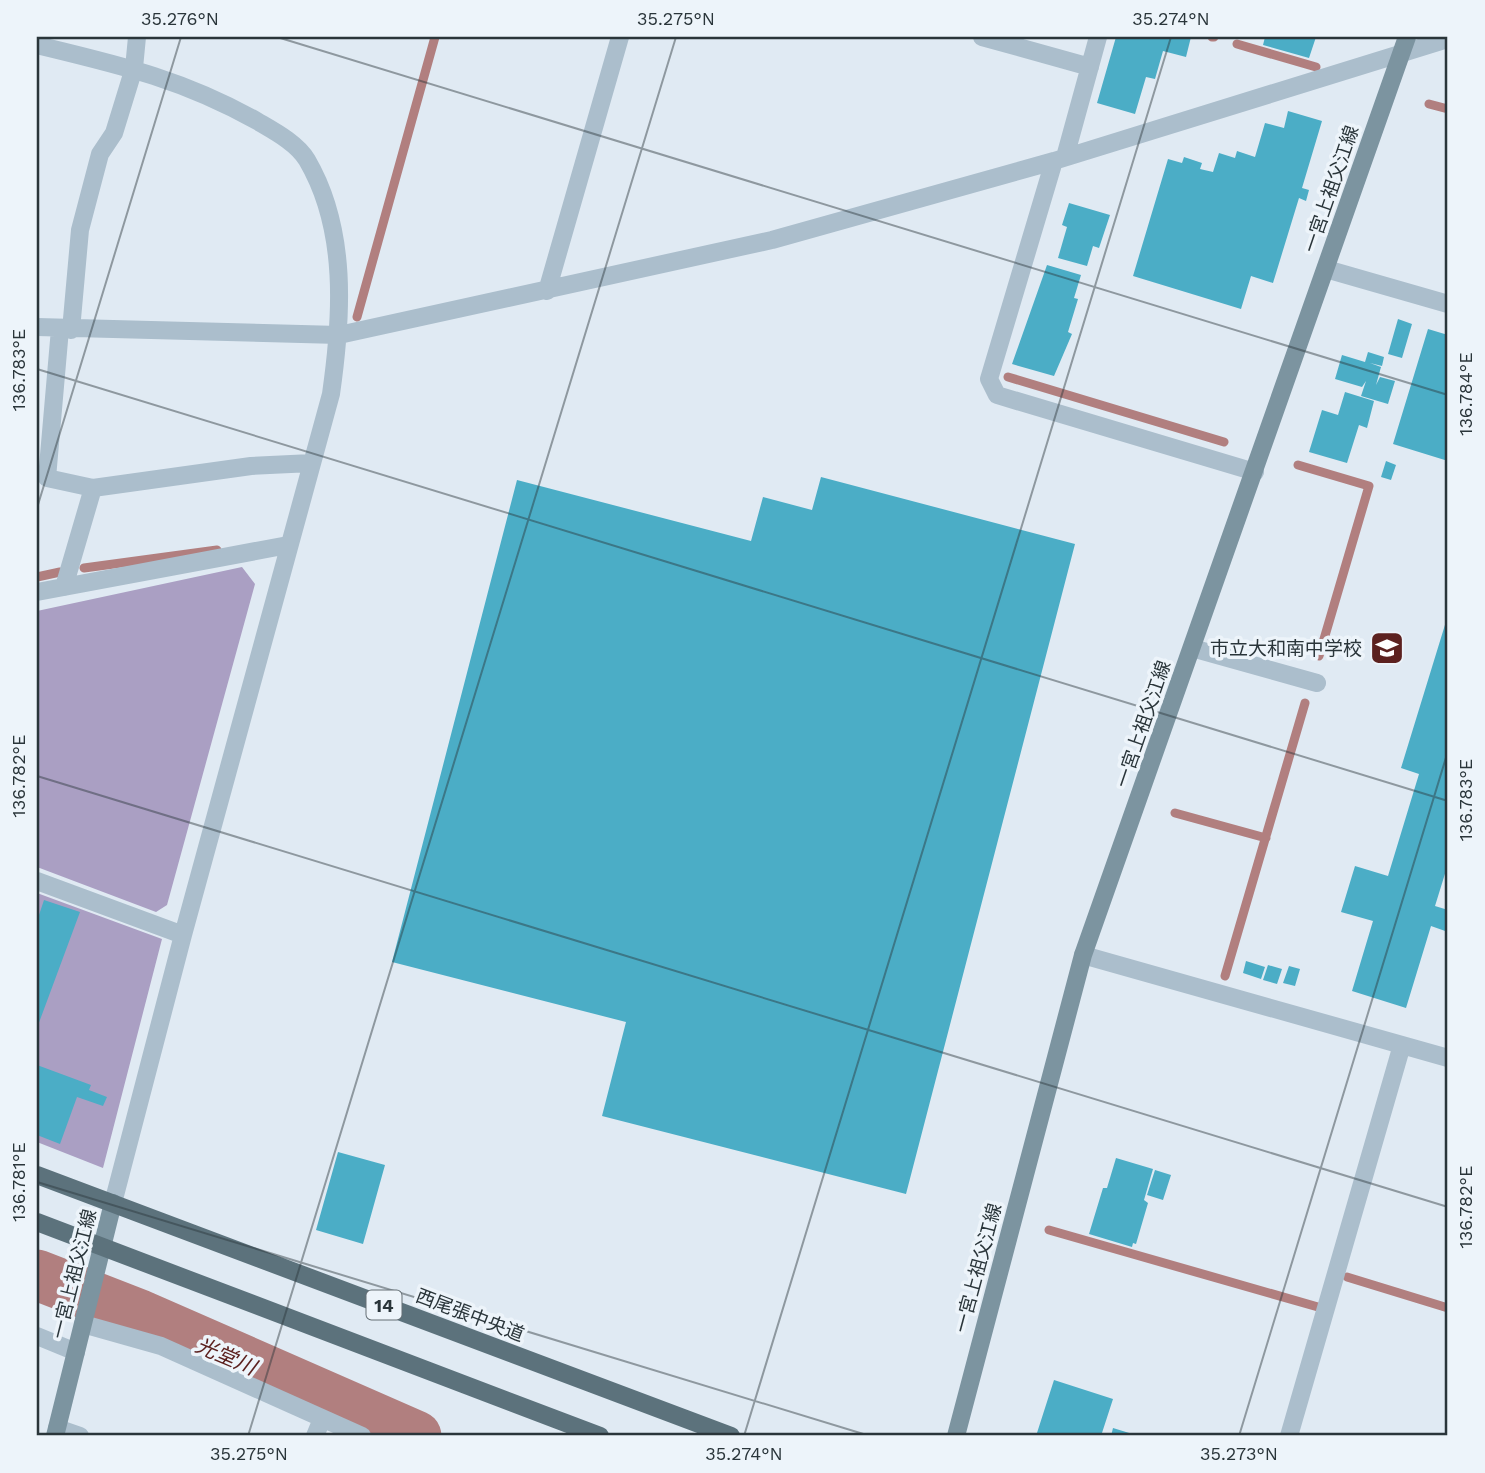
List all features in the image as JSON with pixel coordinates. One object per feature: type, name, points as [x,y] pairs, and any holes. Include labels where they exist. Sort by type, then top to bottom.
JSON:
[{"type":"main road","name":"一宮上祖父江線","points":[[956,1436],[1083,955],[1404,45]]},
{"type":"main road","name":"西尾張中央道","points":[[37,1175],[731,1436]]},
{"type":"main road","name":"一宮上祖父江線","points":[[56,1432],[113,1203]]},
{"type":"main road","name":"14","points":[[37,1222],[600,1436]]},
{"type":"street","points":[[137,37],[134,68],[114,133],[100,154],[80,230],[47,478],[93,488],[251,466],[312,463]]},
{"type":"street","points":[[548,291],[620,37]]},
{"type":"street","points":[[982,37],[1090,67]]},
{"type":"street","points":[[1098,37],[989,379],[997,395],[1255,472]]},
{"type":"street","points":[[37,327],[65,330],[339,335],[772,240],[1059,159],[1404,45],[1448,39]]},
{"type":"street","points":[[37,46],[134,68],[173,80],[231,107],[279,134],[306,158],[329,210],[336,248],[339,335],[331,394],[288,545],[113,1203]]},
{"type":"street","points":[[1326,269],[1448,304]]},
{"type":"street","points":[[64,587],[93,488]]},
{"type":"street","points":[[37,592],[288,545]]},
{"type":"street","points":[[1192,648],[1317,683]]},
{"type":"street","points":[[37,881],[183,935]]},
{"type":"street","points":[[1083,955],[1448,1058]]},
{"type":"street","points":[[1289,1436],[1402,1045]]},
{"type":"street","points":[[83,1322],[161,1346],[319,1428],[362,1436]]},
{"type":"street","points":[[37,1336],[76,1352]]},
{"type":"street","points":[[56,1432],[80,1436]]},
{"type":"shaded area","points":[[242,567],[255,584],[167,905],[156,912],[37,867],[37,611]]},
{"type":"shaded area","points":[[37,893],[162,939],[103,1168],[37,1142]]},
{"type":"building","points":[[1116,37],[1191,37],[1186,57],[1163,51],[1155,79],[1146,77],[1135,114],[1097,103]]},
{"type":"building","points":[[1265,37],[1316,37],[1309,58],[1263,45]]},
{"type":"building","points":[[1288,111],[1322,121],[1302,188],[1309,190],[1306,201],[1299,198],[1273,283],[1251,276],[1241,309],[1133,276],[1168,159],[1182,163],[1184,157],[1202,163],[1200,169],[1213,172],[1219,153],[1235,158],[1237,151],[1255,157],[1265,123],[1284,128]]},
{"type":"building","points":[[1069,203],[1110,215],[1099,248],[1093,246],[1087,266],[1058,258],[1067,227],[1062,225]]},
{"type":"building","points":[[1047,265],[1081,275],[1074,298],[1078,299],[1068,332],[1072,334],[1054,376],[1012,364]]},
{"type":"building","points":[[1398,319],[1412,324],[1402,358],[1388,354]]},
{"type":"building","points":[[1428,329],[1448,335],[1448,461],[1393,444]]},
{"type":"building","points":[[1368,352],[1384,357],[1382,366],[1370,363],[1381,367],[1376,385],[1380,377],[1395,381],[1388,404],[1361,396],[1366,381],[1362,387],[1335,379],[1342,355],[1365,362]]},
{"type":"building","points":[[1345,392],[1374,401],[1367,428],[1359,425],[1347,463],[1309,452],[1322,410],[1338,415]]},
{"type":"building","points":[[1386,461],[1396,465],[1391,480],[1381,477]]},
{"type":"building","points":[[821,477],[1075,544],[906,1194],[602,1116],[626,1022],[392,962],[517,480],[751,541],[763,497],[812,510]]},
{"type":"building","points":[[1448,615],[1448,864],[1435,906],[1448,910],[1448,932],[1431,926],[1406,1008],[1352,991],[1373,921],[1341,912],[1355,866],[1388,876],[1419,774],[1401,768]]},
{"type":"building","points":[[44,900],[80,912],[37,1028],[37,921]]},
{"type":"building","points":[[1246,961],[1265,967],[1261,979],[1243,973]]},
{"type":"building","points":[[1268,965],[1282,969],[1277,984],[1263,980]]},
{"type":"building","points":[[1289,966],[1300,969],[1295,986],[1283,983]]},
{"type":"building","points":[[37,1065],[91,1085],[89,1090],[107,1097],[103,1106],[77,1097],[60,1144],[37,1135]]},
{"type":"building","points":[[338,1152],[385,1165],[363,1244],[316,1230]]},
{"type":"building","points":[[1116,1158],[1153,1169],[1144,1200],[1148,1203],[1136,1244],[1133,1243],[1132,1247],[1089,1234],[1103,1188],[1107,1188]]},
{"type":"building","points":[[1155,1170],[1171,1175],[1163,1200],[1147,1195]]},
{"type":"building","points":[[1054,1380],[1113,1399],[1101,1436],[1036,1436]]},
{"type":"building","points":[[1113,1428],[1139,1436],[1111,1436]]},
{"type":"waterway","points":[[357,317],[435,37]]},
{"type":"waterway","points":[[1237,44],[1316,67]]},
{"type":"waterway","points":[[1429,104],[1448,109]]},
{"type":"waterway","points":[[1008,377],[1224,442]]},
{"type":"waterway","points":[[1298,465],[1369,486],[1319,656]]},
{"type":"waterway","points":[[84,568],[217,550]]},
{"type":"waterway","points":[[37,577],[60,572]]},
{"type":"waterway","points":[[1225,976],[1305,703]]},
{"type":"waterway","points":[[1175,813],[1266,838]]},
{"type":"waterway","points":[[1049,1230],[1318,1307]]},
{"type":"waterway","name":"光堂川","points":[[37,1275],[140,1315],[416,1436]]},
{"type":"waterway","points":[[1347,1277],[1448,1308]]},
{"type":"place","name":"市立大和南中学校","points":[[1387,648]]}]
